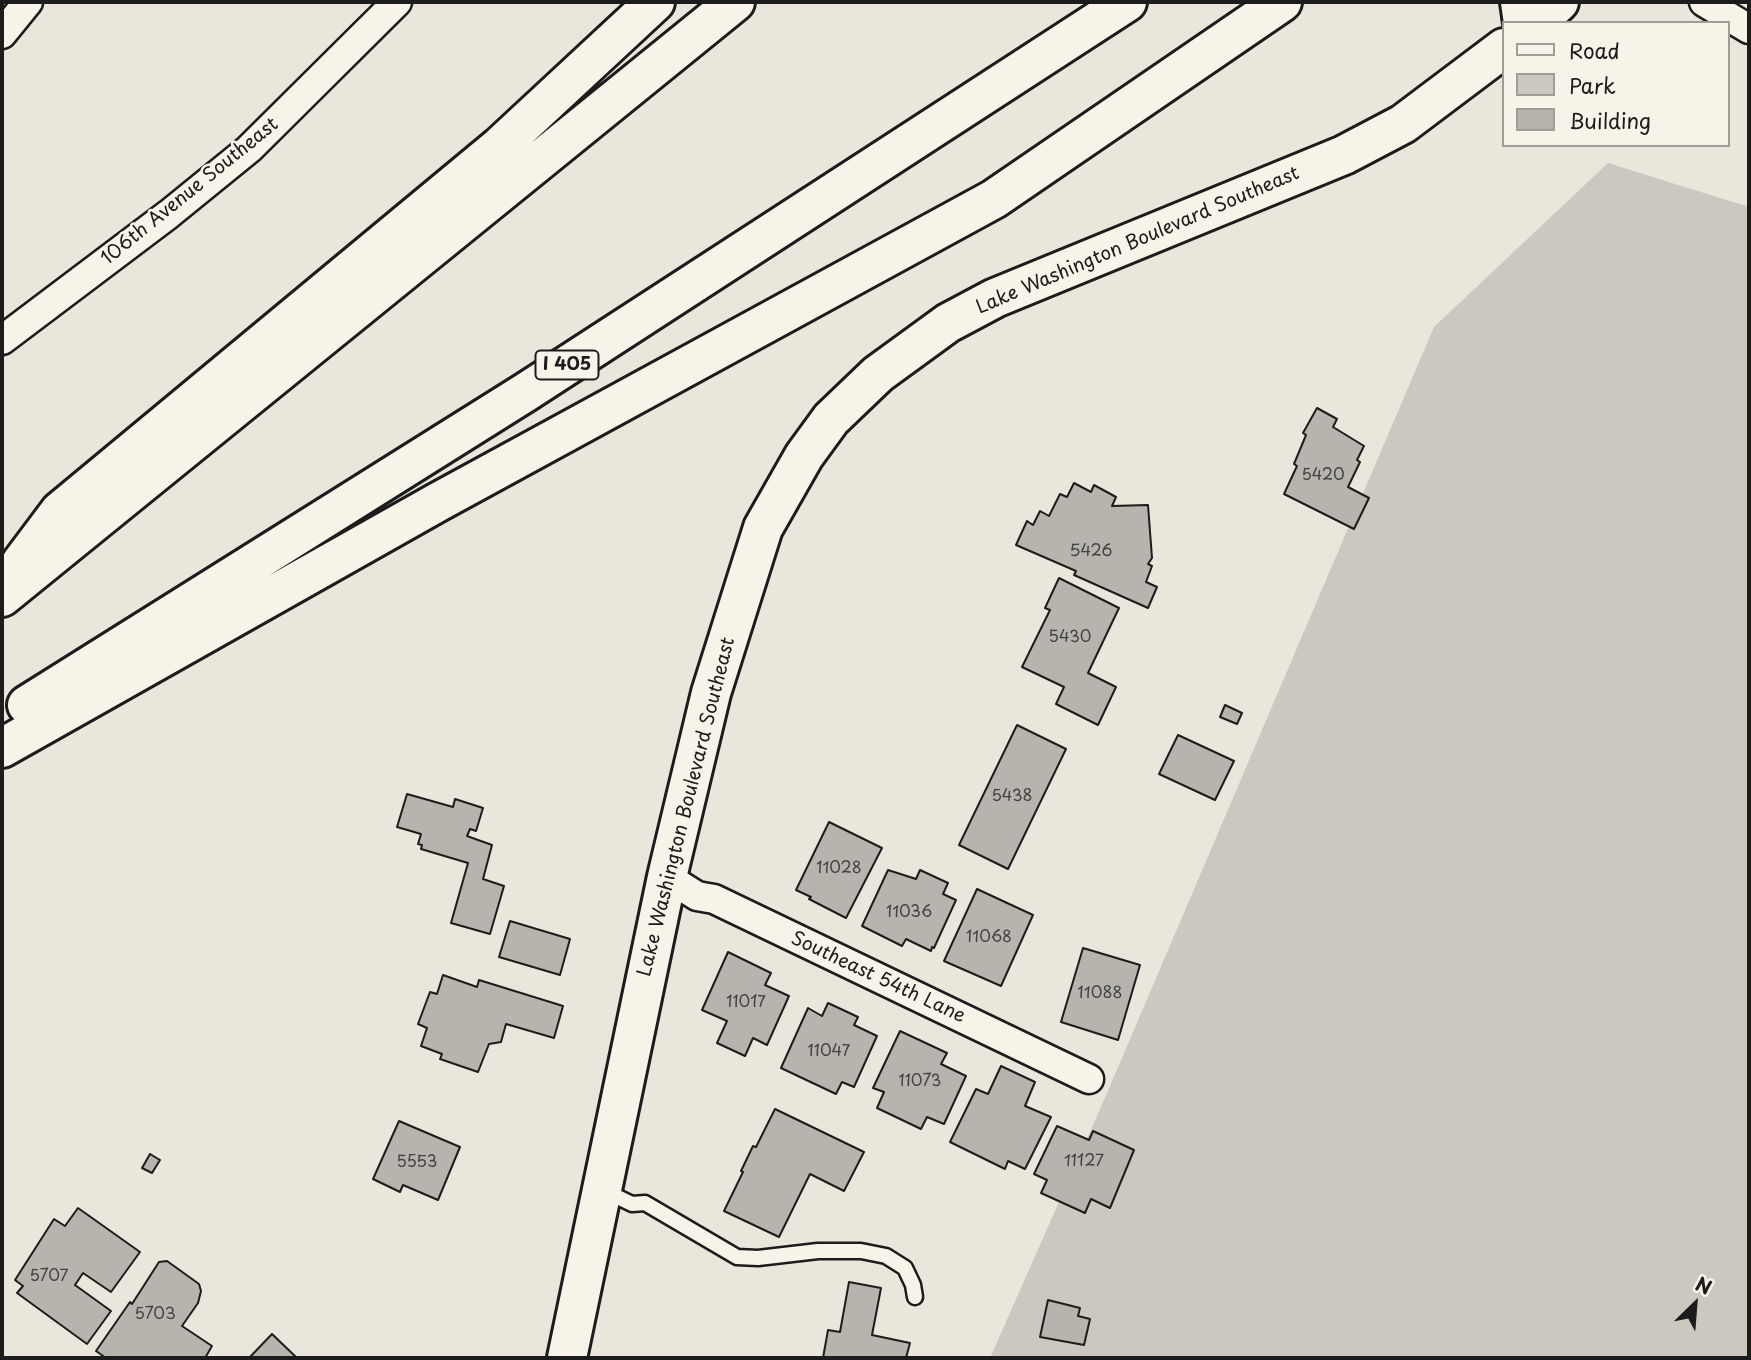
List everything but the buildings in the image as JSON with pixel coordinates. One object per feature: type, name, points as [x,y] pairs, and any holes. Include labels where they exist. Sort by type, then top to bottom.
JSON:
[{"type":"main road","points":[[2,588],[60,511],[500,146],[655,2]]},
{"type":"main road","points":[[2,597],[735,2]]},
{"type":"main road","name":"I 405","points":[[2,721],[526,391],[1128,2]]},
{"type":"main road","points":[[2,748],[438,502],[994,199],[1282,2]]},
{"type":"main road","points":[[1520,2],[1523,21]]},
{"type":"main road","points":[[1538,21],[1559,2]]},
{"type":"main road","name":"Lake Washington Boulevard Southeast","points":[[567,1358],[667,877],[711,692],[762,528],[804,456],[831,419],[878,374],[948,323],[995,298],[1344,155],[1403,124],[1502,50]]},
{"type":"street","points":[[2,34],[28,2]]},
{"type":"street","name":"106th Avenue Southeast","points":[[2,340],[169,214],[249,149],[397,2]]},
{"type":"street","points":[[1704,2],[1749,29]]},
{"type":"street","name":"Southeast 54th Lane","points":[[667,877],[697,896],[713,899],[1089,1079]]},
{"type":"lane","points":[[602,1189],[632,1204],[645,1203],[737,1257],[758,1258],[818,1251],[861,1251],[886,1256],[905,1268],[915,1297]]},
{"type":"green space","points":[[1608,163],[1749,207],[1749,1358],[990,1358],[1104,1100],[1434,327]]}]
